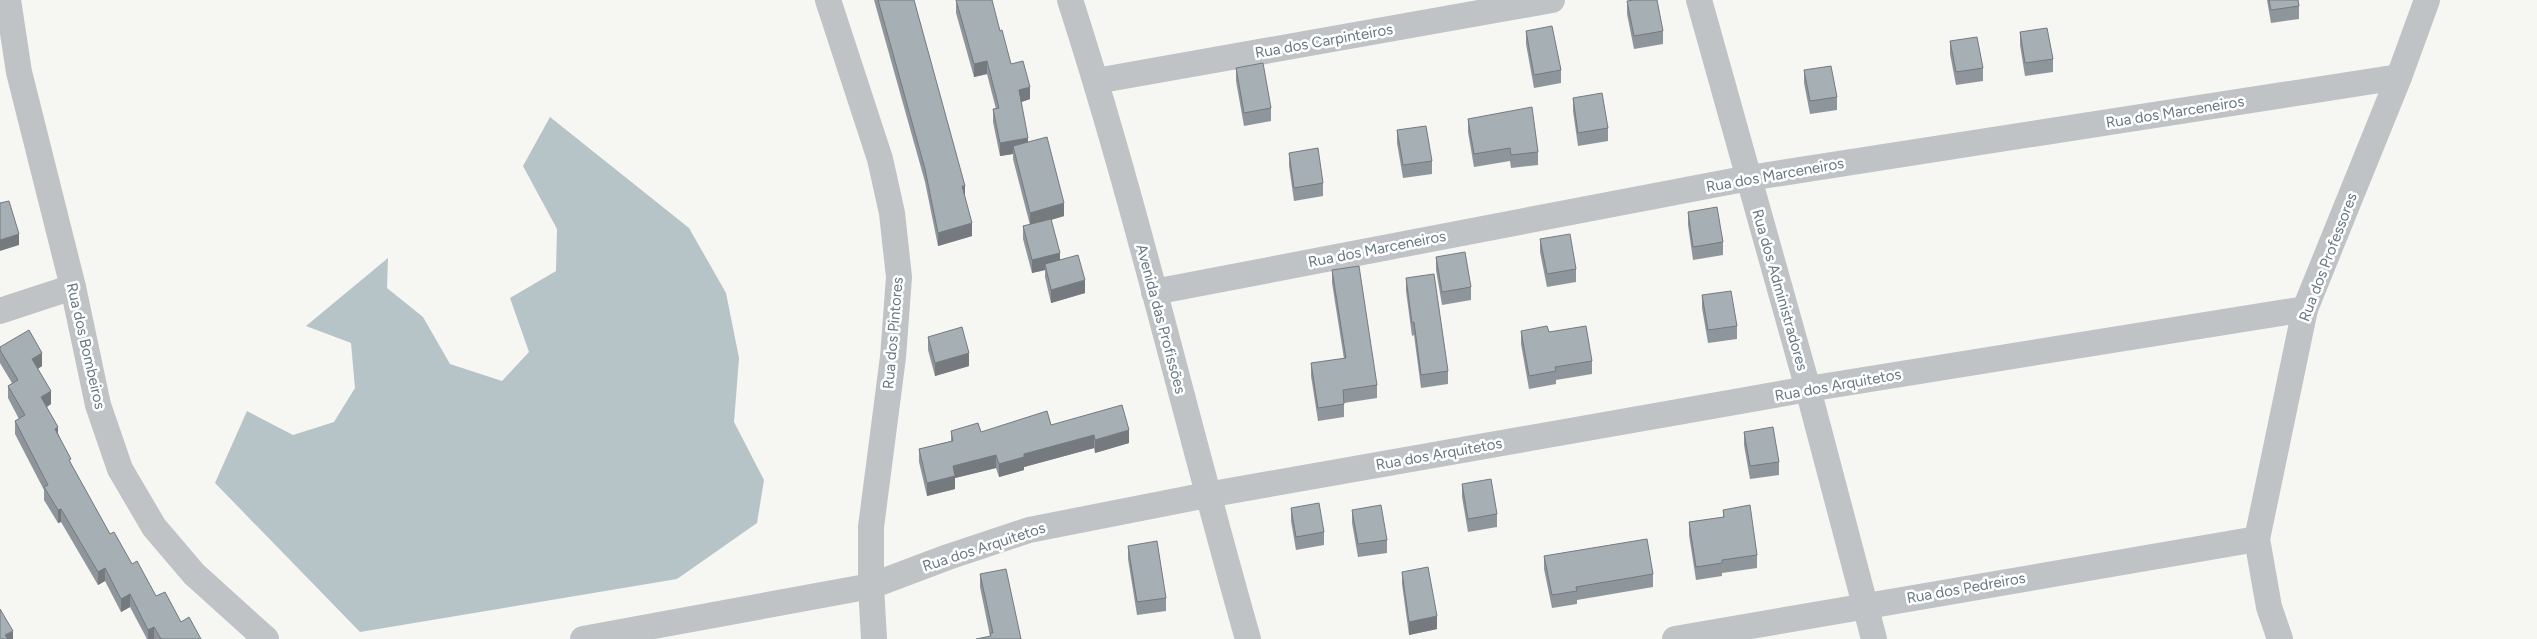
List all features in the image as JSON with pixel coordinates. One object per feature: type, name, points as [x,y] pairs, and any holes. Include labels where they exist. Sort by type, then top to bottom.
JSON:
[{"type":"street","name":"Rua dos Bombeiros","points":[[8,0],[10,76],[73,287],[98,405],[120,469],[154,527],[194,574],[266,639]]},
{"type":"street","name":"Rua dos Pintores","points":[[828,0],[880,159],[892,214],[899,277],[893,357],[871,527],[870,586],[874,639]]},
{"type":"street","name":"Avenida das Profissões","points":[[1070,0],[1096,81],[1154,292],[1206,494],[1248,639]]},
{"type":"street","name":"Rua dos Carpinteiros","points":[[1096,81],[1552,0]]},
{"type":"street","name":"Rua dos Administradores","points":[[1699,0],[1808,389],[1874,639]]},
{"type":"street","name":"Rua dos Professores","points":[[2280,639],[2269,607],[2257,539],[2305,309],[2399,77],[2427,0]]},
{"type":"street","name":"Rua dos Marceneiros","points":[[1154,292],[1749,178],[2399,77]]},
{"type":"street","points":[[0,311],[73,287]]},
{"type":"street","name":"Rua dos Arquitetos","points":[[583,639],[870,586],[1029,530],[1206,494],[1808,389],[2305,309]]},
{"type":"street","name":"Rua dos Pedreiros","points":[[1675,639],[2257,539]]},
{"type":"shaded area","points":[[550,117],[689,228],[726,293],[739,358],[734,422],[764,480],[757,523],[677,579],[360,632],[215,483],[247,411],[293,435],[334,422],[355,388],[351,343],[306,326],[388,258],[387,288],[423,317],[450,364],[502,381],[529,352],[510,298],[556,271],[557,229],[523,166]]},
{"type":"building","points":[[878,0],[914,0],[965,186],[962,186],[972,223],[938,233],[925,169]]},
{"type":"building","points":[[956,0],[992,0],[1011,64],[1023,61],[1030,87],[1019,90],[1028,138],[1000,143],[993,109],[999,108],[987,61],[974,64]]},
{"type":"building","points":[[1657,0],[1663,31],[1634,36],[1627,1]]},
{"type":"building","points":[[2269,0],[2298,0],[2299,6],[2271,10]]},
{"type":"building","points":[[1552,26],[1561,70],[1534,75],[1526,31]]},
{"type":"building","points":[[2047,28],[2053,59],[2025,63],[2020,32]]},
{"type":"building","points":[[1977,37],[1983,68],[1956,72],[1950,41]]},
{"type":"building","points":[[1263,63],[1271,108],[1244,113],[1236,68]]},
{"type":"building","points":[[1831,66],[1837,97],[1810,101],[1804,70]]},
{"type":"building","points":[[1602,93],[1608,128],[1578,133],[1573,98]]},
{"type":"building","points":[[1532,107],[1538,152],[1511,155],[1510,148],[1474,154],[1468,119]]},
{"type":"building","points":[[1426,126],[1432,161],[1403,165],[1397,130]]},
{"type":"building","points":[[1047,137],[1064,203],[1030,213],[1013,146]]},
{"type":"building","points":[[1318,148],[1323,183],[1294,188],[1289,153]]},
{"type":"building","points":[[9,201],[19,234],[0,240],[0,203]]},
{"type":"building","points":[[1717,207],[1723,242],[1693,247],[1688,212]]},
{"type":"building","points":[[1051,219],[1060,253],[1032,260],[1023,226]]},
{"type":"building","points":[[1570,234],[1576,269],[1547,274],[1540,239]]},
{"type":"building","points":[[1465,252],[1471,287],[1442,292],[1436,257]]},
{"type":"building","points":[[1078,255],[1085,280],[1051,290],[1045,264]]},
{"type":"building","points":[[1359,266],[1377,385],[1343,390],[1344,404],[1318,408],[1311,363],[1346,358],[1332,270]]},
{"type":"building","points":[[1434,274],[1448,371],[1421,375],[1406,278]]},
{"type":"building","points":[[1731,291],[1737,326],[1708,330],[1702,295]]},
{"type":"building","points":[[1547,326],[1549,332],[1586,326],[1592,361],[1555,367],[1556,371],[1529,376],[1521,331]]},
{"type":"building","points":[[962,327],[969,353],[935,363],[928,337]]},
{"type":"building","points":[[29,330],[42,353],[32,359],[51,391],[41,397],[58,427],[55,429],[71,459],[69,460],[110,534],[114,532],[132,564],[137,561],[156,596],[165,592],[181,622],[189,617],[201,639],[161,639],[154,627],[148,630],[130,594],[121,599],[105,568],[98,572],[61,509],[58,510],[44,487],[48,485],[15,421],[25,415],[8,386],[18,380],[0,350],[0,347]]},
{"type":"building","points":[[1122,405],[1129,430],[1095,440],[1094,435],[1024,454],[1024,457],[999,464],[996,455],[953,466],[955,476],[927,483],[919,449],[953,441],[951,431],[978,423],[981,432],[1047,411],[1051,425]]},
{"type":"building","points":[[1773,427],[1779,462],[1750,466],[1744,432]]},
{"type":"building","points":[[1491,479],[1497,514],[1468,519],[1462,484]]},
{"type":"building","points":[[1319,503],[1324,532],[1296,537],[1291,508]]},
{"type":"building","points":[[1381,505],[1387,540],[1358,544],[1352,510]]},
{"type":"building","points":[[1750,505],[1757,555],[1722,560],[1722,563],[1696,567],[1689,522],[1724,517],[1723,510]]},
{"type":"building","points":[[1647,539],[1653,574],[1576,587],[1577,591],[1552,595],[1544,556]]},
{"type":"building","points":[[1157,541],[1166,598],[1137,602],[1128,546]]},
{"type":"building","points":[[1428,567],[1437,616],[1409,622],[1402,572]]},
{"type":"building","points":[[1006,569],[1021,639],[976,639],[991,636],[990,633],[993,633],[980,574]]},
{"type":"building","points":[[0,609],[13,631],[5,635],[8,639],[0,639]]}]
